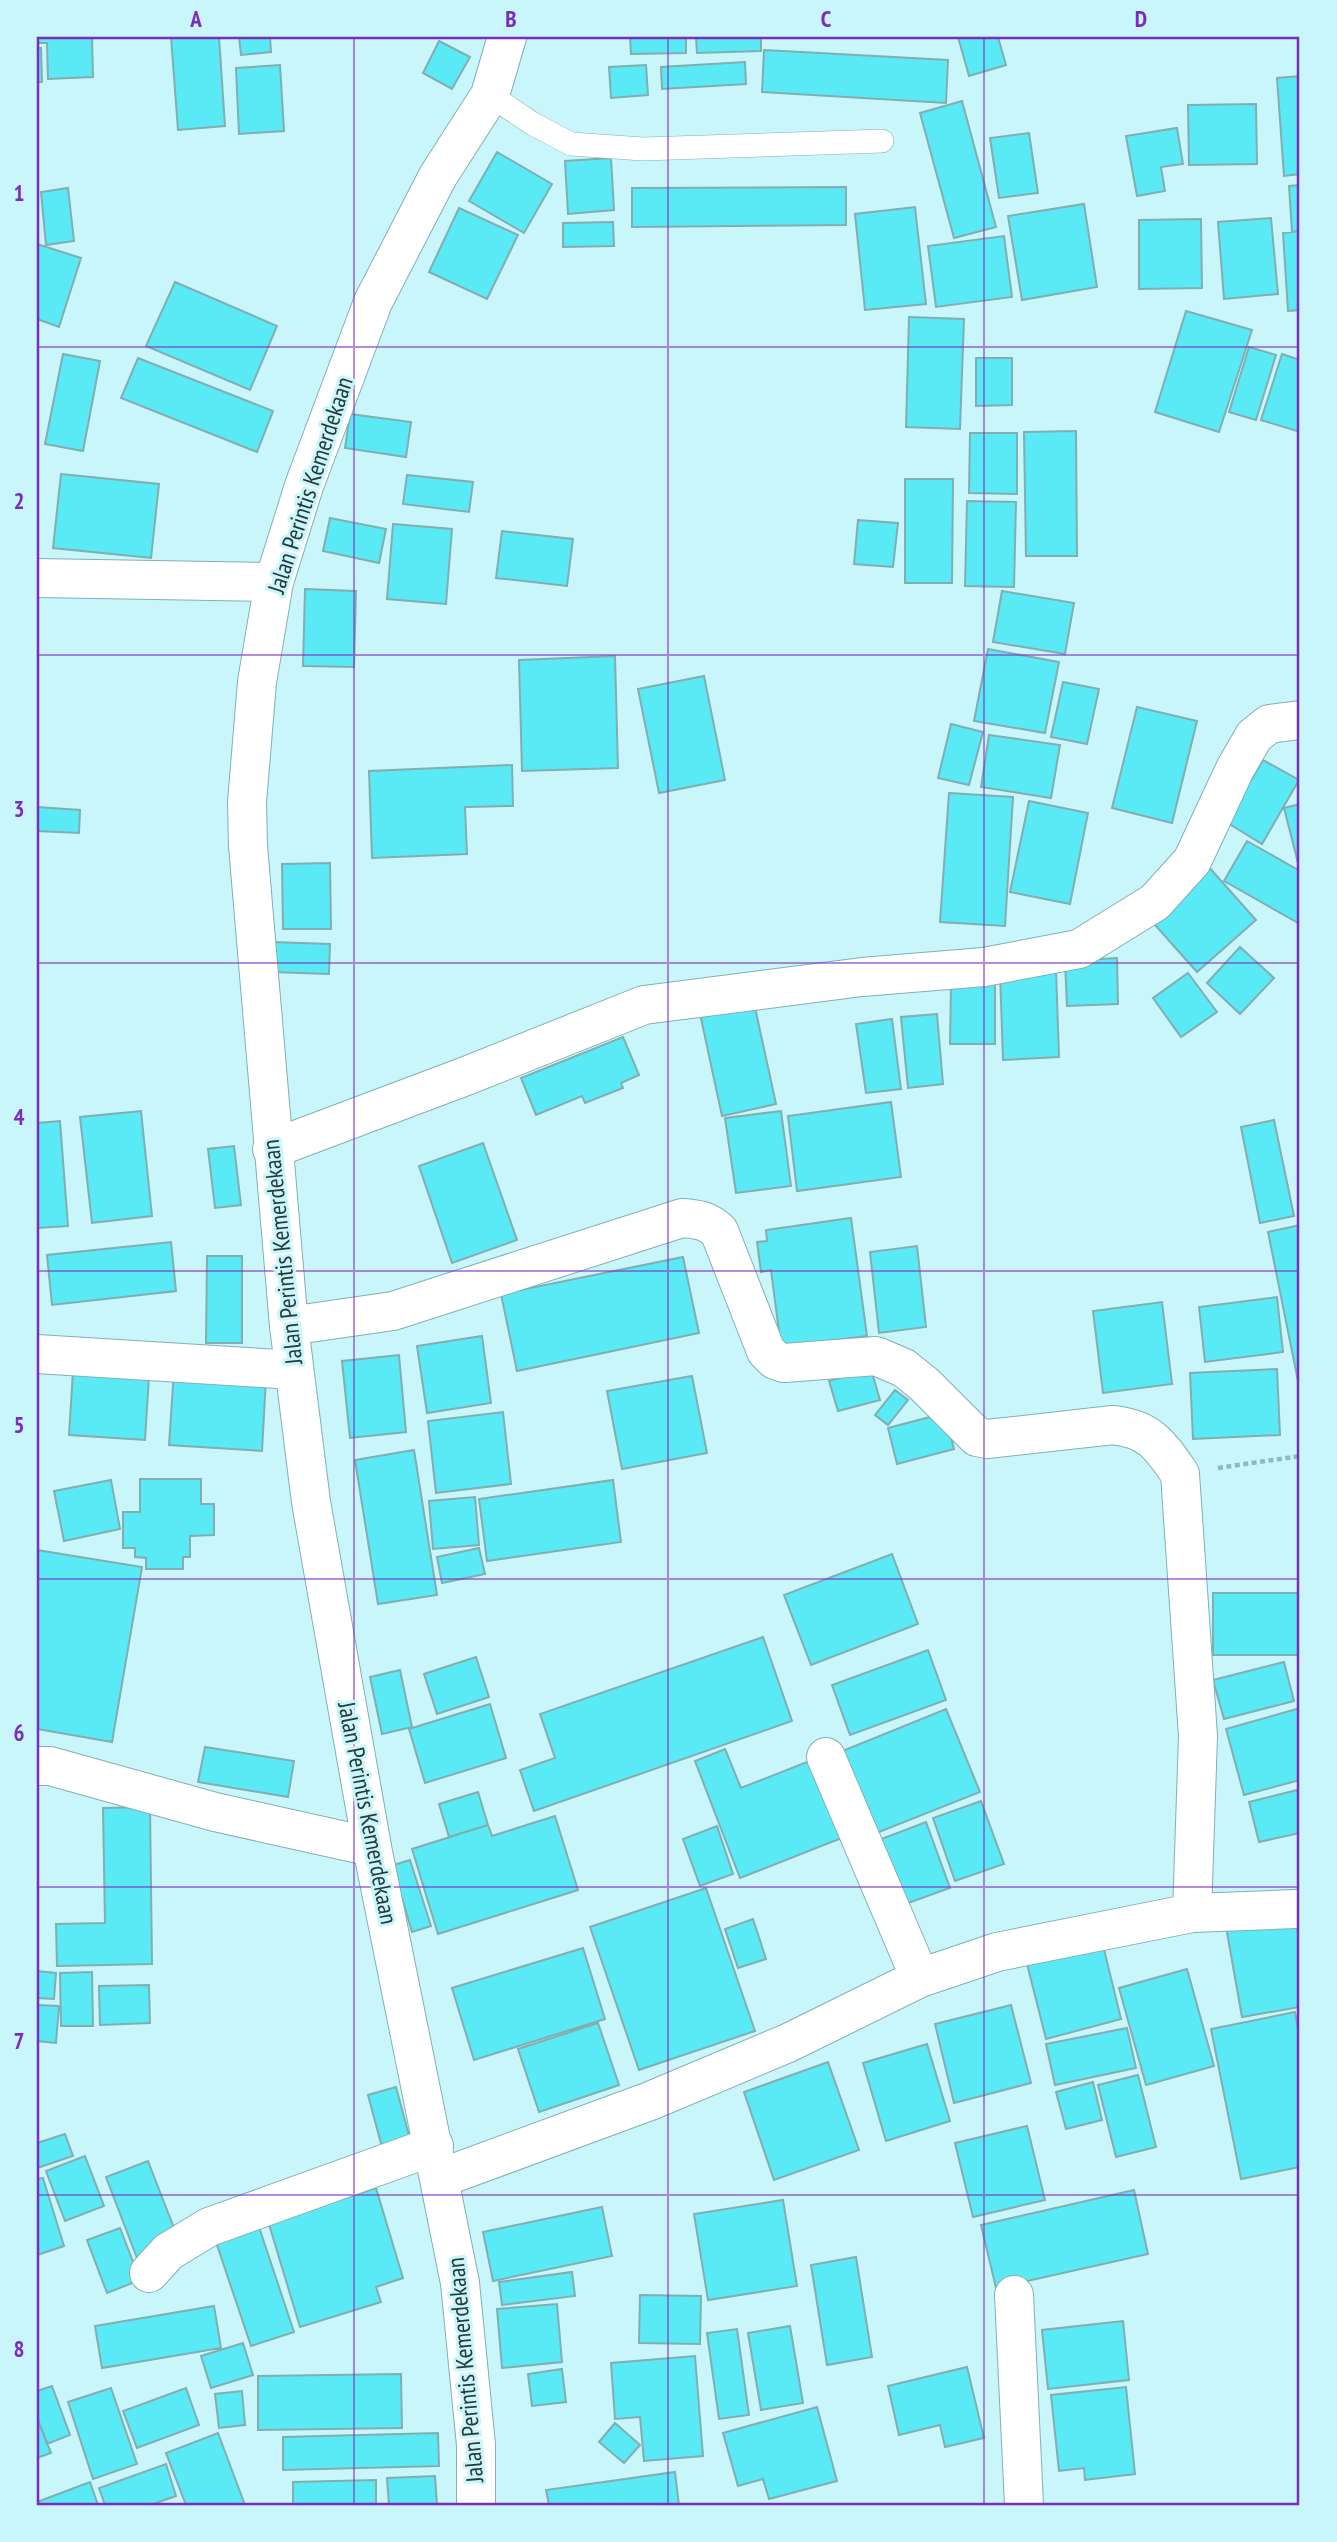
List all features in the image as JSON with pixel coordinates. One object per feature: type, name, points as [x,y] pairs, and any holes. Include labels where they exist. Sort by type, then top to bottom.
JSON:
[{"type":"street","name":"Jalan Perintis Kemerdekaan","points":[[476,2505],[475,2445],[460,2283],[372,1847],[310,1502],[272,1149],[248,846],[247,802],[257,681],[274,582],[304,486],[373,302],[438,176],[490,95],[507,37]]},
{"type":"street","points":[[37,578],[274,582]]},
{"type":"street","points":[[272,1149],[644,1005],[862,976],[984,967],[1079,948],[1155,902],[1192,861],[1235,769],[1254,736],[1269,724],[1300,720]]},
{"type":"street","points":[[289,1325],[393,1311],[682,1218],[697,1219],[710,1222],[719,1231],[766,1351],[775,1360],[784,1363],[876,1356],[904,1368],[924,1384],[977,1437],[987,1439],[1114,1425],[1134,1427],[1149,1436],[1180,1474],[1198,1736],[1192,1913]]},
{"type":"street","points":[[37,1354],[294,1370]]},
{"type":"street","points":[[826,1757],[920,1978]]},
{"type":"street","points":[[37,1766],[50,1766],[215,1812],[372,1847]]},
{"type":"street","points":[[149,2273],[167,2252],[209,2227],[650,2101],[789,2043],[920,1978],[997,1952],[1192,1913],[1295,1909]]},
{"type":"street","points":[[1014,2295],[1024,2505]]},
{"type":"lane","points":[[490,95],[533,124],[571,144],[643,149],[881,141]]},
{"type":"path","points":[[1180,1474],[1300,1455]]},
{"type":"building","points":[[37,37],[92,37],[93,77],[48,79],[47,43],[37,43]]},
{"type":"building","points":[[171,37],[219,37],[225,126],[178,130]]},
{"type":"building","points":[[239,37],[270,37],[271,52],[241,55]]},
{"type":"building","points":[[630,37],[686,37],[686,53],[631,54]]},
{"type":"building","points":[[696,37],[761,37],[761,51],[697,53]]},
{"type":"building","points":[[958,37],[998,37],[1006,65],[969,76]]},
{"type":"building","points":[[439,41],[470,57],[452,89],[423,73]]},
{"type":"building","points":[[37,48],[41,48],[42,82],[37,82]]},
{"type":"building","points":[[764,50],[948,60],[946,103],[762,92]]},
{"type":"building","points":[[745,62],[746,84],[662,89],[661,67]]},
{"type":"building","points":[[280,65],[284,131],[239,134],[236,68]]},
{"type":"building","points":[[646,65],[648,95],[611,98],[609,67]]},
{"type":"building","points":[[1300,76],[1300,174],[1284,176],[1277,78]]},
{"type":"building","points":[[962,101],[996,227],[954,238],[920,113]]},
{"type":"building","points":[[1256,104],[1257,164],[1189,165],[1188,105]]},
{"type":"building","points":[[1177,128],[1183,164],[1161,167],[1165,191],[1137,196],[1126,136]]},
{"type":"building","points":[[1029,133],[1038,193],[999,198],[990,138]]},
{"type":"building","points":[[497,152],[552,184],[524,233],[469,201]]},
{"type":"building","points":[[611,158],[614,210],[568,214],[565,161]]},
{"type":"building","points":[[1300,185],[1300,231],[1292,232],[1289,186]]},
{"type":"building","points":[[846,187],[846,225],[632,227],[632,188]]},
{"type":"building","points":[[68,188],[74,241],[46,245],[41,192]]},
{"type":"building","points":[[1084,204],[1097,287],[1022,300],[1008,216]]},
{"type":"building","points":[[915,207],[926,304],[865,310],[855,214]]},
{"type":"building","points":[[459,208],[518,235],[487,299],[429,272]]},
{"type":"building","points":[[1271,218],[1278,294],[1224,299],[1218,222]]},
{"type":"building","points":[[1201,219],[1202,288],[1139,289],[1139,220]]},
{"type":"building","points":[[613,222],[614,246],[563,247],[563,223]]},
{"type":"building","points":[[1300,231],[1300,310],[1288,311],[1283,233]]},
{"type":"building","points":[[1004,236],[1012,297],[936,307],[928,246]]},
{"type":"building","points":[[37,244],[81,258],[59,327],[37,319]]},
{"type":"building","points":[[175,282],[277,326],[250,390],[146,346]]},
{"type":"building","points":[[1186,311],[1252,330],[1219,432],[1155,412]]},
{"type":"building","points":[[909,317],[964,319],[960,429],[906,427]]},
{"type":"building","points":[[1249,347],[1276,355],[1256,420],[1229,412]]},
{"type":"building","points":[[63,354],[100,361],[83,451],[45,444]]},
{"type":"building","points":[[1282,354],[1300,360],[1300,432],[1261,420]]},
{"type":"building","points":[[138,358],[273,411],[257,452],[121,398]]},
{"type":"building","points":[[976,358],[1012,358],[1012,405],[976,406]]},
{"type":"building","points":[[350,414],[411,422],[406,457],[345,448]]},
{"type":"building","points":[[1076,431],[1077,556],[1026,556],[1024,432]]},
{"type":"building","points":[[970,433],[1017,433],[1017,494],[969,493]]},
{"type":"building","points":[[61,474],[159,484],[151,558],[53,548]]},
{"type":"building","points":[[407,475],[473,482],[469,512],[403,504]]},
{"type":"building","points":[[905,479],[953,479],[952,583],[905,583]]},
{"type":"building","points":[[967,501],[1016,502],[1014,587],[965,586]]},
{"type":"building","points":[[330,518],[386,529],[379,563],[323,551]]},
{"type":"building","points":[[858,520],[898,523],[893,567],[854,564]]},
{"type":"building","points":[[393,524],[452,529],[446,604],[387,599]]},
{"type":"building","points":[[502,531],[573,539],[567,586],[496,578]]},
{"type":"building","points":[[305,589],[356,591],[354,667],[303,666]]},
{"type":"building","points":[[1002,591],[1074,603],[1065,654],[993,642]]},
{"type":"building","points":[[988,649],[1059,662],[1045,733],[974,721]]},
{"type":"building","points":[[615,656],[618,768],[522,771],[519,660]]},
{"type":"building","points":[[704,676],[725,780],[659,793],[638,689]]},
{"type":"building","points":[[1063,682],[1099,689],[1087,744],[1051,737]]},
{"type":"building","points":[[1137,707],[1197,721],[1172,823],[1112,808]]},
{"type":"building","points":[[951,724],[983,732],[969,785],[938,778]]},
{"type":"building","points":[[989,735],[1060,745],[1051,798],[981,787]]},
{"type":"building","points":[[1263,760],[1299,780],[1262,844],[1226,822]]},
{"type":"building","points":[[512,765],[513,806],[465,807],[467,854],[372,858],[369,771]]},
{"type":"building","points":[[949,793],[1013,797],[1005,926],[940,922]]},
{"type":"building","points":[[1029,801],[1088,813],[1070,904],[1010,892]]},
{"type":"building","points":[[1300,804],[1300,867],[1299,867],[1284,808]]},
{"type":"building","points":[[37,807],[80,810],[79,833],[37,831]]},
{"type":"building","points":[[1247,841],[1300,871],[1300,924],[1224,881]]},
{"type":"building","points":[[330,863],[331,929],[283,929],[282,864]]},
{"type":"building","points":[[1207,865],[1256,920],[1197,972],[1148,917]]},
{"type":"building","points":[[273,942],[330,944],[329,974],[272,972]]},
{"type":"building","points":[[1240,947],[1274,978],[1240,1014],[1207,983]]},
{"type":"building","points":[[1117,958],[1118,1004],[1067,1006],[1065,961]]},
{"type":"building","points":[[1056,970],[1059,1057],[1003,1060],[1000,972]]},
{"type":"building","points":[[1188,973],[1217,1012],[1181,1037],[1153,998]]},
{"type":"building","points":[[951,985],[995,985],[995,1044],[950,1044]]},
{"type":"building","points":[[753,998],[776,1104],[722,1116],[699,1009]]},
{"type":"building","points":[[937,1014],[943,1084],[908,1088],[901,1017]]},
{"type":"building","points":[[892,1019],[901,1089],[866,1093],[856,1024]]},
{"type":"building","points":[[623,1037],[639,1075],[621,1083],[623,1088],[585,1103],[582,1096],[536,1115],[521,1078]]},
{"type":"building","points":[[891,1102],[901,1177],[797,1191],[788,1116]]},
{"type":"building","points":[[141,1111],[152,1216],[92,1223],[80,1117]]},
{"type":"building","points":[[781,1111],[791,1186],[736,1193],[725,1118]]},
{"type":"building","points":[[1274,1120],[1294,1216],[1260,1223],[1241,1127]]},
{"type":"building","points":[[60,1121],[68,1226],[37,1228],[37,1123]]},
{"type":"building","points":[[483,1143],[517,1240],[452,1263],[419,1166]]},
{"type":"building","points":[[234,1146],[241,1205],[215,1208],[208,1149]]},
{"type":"building","points":[[851,1218],[867,1336],[781,1347],[771,1270],[761,1272],[757,1242],[767,1241],[766,1230]]},
{"type":"building","points":[[1300,1225],[1300,1391],[1268,1232]]},
{"type":"building","points":[[171,1242],[176,1291],[52,1305],[47,1255]]},
{"type":"building","points":[[917,1246],[926,1327],[879,1333],[870,1252]]},
{"type":"building","points":[[207,1256],[242,1256],[242,1343],[206,1343]]},
{"type":"building","points":[[683,1257],[699,1333],[517,1371],[501,1294]]},
{"type":"building","points":[[1277,1297],[1283,1352],[1205,1362],[1199,1307]]},
{"type":"building","points":[[1162,1302],[1172,1384],[1103,1393],[1093,1311]]},
{"type":"building","points":[[482,1336],[491,1403],[427,1413],[417,1346]]},
{"type":"building","points":[[399,1355],[406,1432],[350,1438],[342,1361]]},
{"type":"building","points":[[871,1369],[880,1400],[838,1411],[829,1381]]},
{"type":"building","points":[[1277,1369],[1280,1435],[1193,1439],[1190,1373]]},
{"type":"building","points":[[73,1371],[149,1376],[145,1440],[69,1435]]},
{"type":"building","points":[[174,1371],[266,1378],[262,1451],[169,1445]]},
{"type":"building","points":[[692,1376],[707,1453],[622,1469],[607,1391]]},
{"type":"building","points":[[895,1390],[908,1400],[888,1425],[875,1415]]},
{"type":"building","points":[[503,1412],[511,1484],[436,1493],[428,1421]]},
{"type":"building","points":[[945,1413],[954,1449],[897,1464],[888,1428]]},
{"type":"building","points":[[414,1450],[437,1595],[378,1604],[355,1460]]},
{"type":"building","points":[[140,1479],[201,1479],[201,1504],[214,1504],[214,1535],[190,1536],[190,1557],[183,1557],[183,1569],[146,1569],[146,1558],[135,1557],[135,1548],[123,1548],[123,1512],[140,1512]]},
{"type":"building","points":[[111,1480],[120,1529],[64,1541],[54,1491]]},
{"type":"building","points":[[613,1480],[621,1542],[487,1561],[479,1499]]},
{"type":"building","points":[[475,1497],[479,1545],[433,1549],[429,1501]]},
{"type":"building","points":[[479,1548],[485,1574],[442,1583],[437,1557]]},
{"type":"building","points":[[37,1550],[142,1567],[112,1742],[37,1729]]},
{"type":"building","points":[[892,1554],[918,1624],[811,1665],[784,1595]]},
{"type":"building","points":[[1213,1593],[1300,1593],[1300,1655],[1213,1655]]},
{"type":"building","points":[[763,1637],[792,1721],[534,1811],[520,1770],[555,1758],[540,1714]]},
{"type":"building","points":[[928,1650],[946,1700],[850,1735],[832,1685]]},
{"type":"building","points":[[476,1657],[489,1697],[437,1714],[424,1674]]},
{"type":"building","points":[[1284,1662],[1294,1701],[1224,1719],[1213,1680]]},
{"type":"building","points":[[400,1670],[412,1727],[382,1734],[370,1677]]},
{"type":"building","points":[[490,1704],[506,1758],[425,1783],[409,1729]]},
{"type":"building","points":[[1300,1708],[1300,1780],[1244,1795],[1226,1729]]},
{"type":"building","points":[[946,1709],[980,1792],[869,1836],[835,1754]]},
{"type":"building","points":[[205,1747],[294,1761],[288,1797],[198,1782]]},
{"type":"building","points":[[725,1749],[741,1788],[817,1758],[847,1836],[740,1878],[695,1761]]},
{"type":"building","points":[[1297,1790],[1300,1833],[1259,1842],[1249,1802]]},
{"type":"building","points":[[478,1792],[488,1825],[449,1837],[439,1804]]},
{"type":"building","points":[[981,1801],[1004,1864],[955,1881],[933,1818]]},
{"type":"building","points":[[150,1807],[152,1964],[57,1966],[56,1924],[105,1923],[103,1808]]},
{"type":"building","points":[[555,1816],[578,1890],[438,1934],[412,1849],[488,1825],[492,1836]]},
{"type":"building","points":[[926,1822],[950,1888],[900,1906],[876,1841]]},
{"type":"building","points":[[717,1826],[733,1874],[700,1886],[683,1839]]},
{"type":"building","points":[[410,1860],[431,1926],[412,1932],[402,1898],[380,1869]]},
{"type":"building","points":[[706,1888],[755,2031],[639,2070],[590,1927]]},
{"type":"building","points":[[1294,1909],[1300,1943],[1300,2007],[1242,2017],[1225,1921]]},
{"type":"building","points":[[753,1919],[766,1959],[738,1968],[725,1929]]},
{"type":"building","points":[[1102,1941],[1121,2019],[1046,2039],[1026,1960]]},
{"type":"building","points":[[583,1948],[605,2019],[474,2060],[452,1988]]},
{"type":"building","points":[[1187,1969],[1214,2066],[1146,2085],[1119,1988]]},
{"type":"building","points":[[37,1971],[56,1973],[54,1999],[37,1998]]},
{"type":"building","points":[[92,1972],[93,2026],[61,2026],[60,1973]]},
{"type":"building","points":[[149,1985],[150,2023],[100,2025],[99,1986]]},
{"type":"building","points":[[37,2005],[59,2006],[56,2043],[37,2041]]},
{"type":"building","points":[[1011,2005],[1031,2083],[954,2103],[935,2024]]},
{"type":"building","points":[[1295,2012],[1300,2039],[1300,2167],[1241,2179],[1211,2029]]},
{"type":"building","points":[[598,2023],[619,2085],[539,2112],[518,2049]]},
{"type":"building","points":[[1127,2028],[1136,2068],[1055,2085],[1046,2044]]},
{"type":"building","points":[[927,2044],[950,2121],[886,2141],[863,2063]]},
{"type":"building","points":[[828,2062],[859,2150],[774,2180],[744,2092]]},
{"type":"building","points":[[1138,2075],[1156,2147],[1116,2157],[1098,2085]]},
{"type":"building","points":[[1093,2082],[1102,2120],[1066,2129],[1056,2092]]},
{"type":"building","points":[[396,2087],[411,2143],[383,2151],[368,2095]]},
{"type":"building","points":[[1027,2126],[1045,2200],[973,2217],[955,2143]]},
{"type":"building","points":[[65,2134],[73,2156],[37,2168],[37,2143]]},
{"type":"building","points":[[85,2156],[104,2206],[65,2221],[46,2171]]},
{"type":"building","points":[[148,2161],[179,2241],[137,2258],[106,2177]]},
{"type":"building","points":[[43,2178],[64,2246],[37,2255],[37,2179]]},
{"type":"building","points":[[376,2188],[403,2278],[376,2287],[381,2302],[300,2327],[265,2211],[336,2201]]},
{"type":"building","points":[[1134,2190],[1148,2254],[996,2288],[981,2225]]},
{"type":"building","points":[[783,2200],[797,2286],[708,2300],[694,2214]]},
{"type":"building","points":[[602,2207],[612,2256],[493,2281],[483,2232]]},
{"type":"building","points":[[259,2227],[294,2332],[251,2346],[216,2242]]},
{"type":"building","points":[[120,2228],[140,2280],[107,2293],[87,2240]]},
{"type":"building","points":[[856,2257],[872,2357],[827,2365],[811,2265]]},
{"type":"building","points":[[572,2272],[575,2296],[502,2305],[499,2282]]},
{"type":"building","points":[[640,2295],[701,2296],[700,2344],[639,2343]]},
{"type":"building","points":[[557,2304],[562,2362],[502,2368],[497,2309]]},
{"type":"building","points":[[214,2306],[221,2348],[102,2368],[95,2326]]},
{"type":"building","points":[[1123,2321],[1129,2380],[1048,2389],[1042,2330]]},
{"type":"building","points":[[790,2326],[803,2403],[761,2410],[748,2333]]},
{"type":"building","points":[[737,2329],[749,2415],[719,2419],[707,2333]]},
{"type":"building","points":[[243,2343],[253,2375],[211,2388],[201,2356]]},
{"type":"building","points":[[695,2356],[703,2456],[644,2461],[640,2417],[615,2419],[611,2363]]},
{"type":"building","points":[[967,2367],[984,2438],[945,2447],[940,2425],[899,2435],[888,2386]]},
{"type":"building","points":[[562,2369],[566,2402],[532,2406],[528,2374]]},
{"type":"building","points":[[401,2374],[402,2428],[258,2430],[258,2376]]},
{"type":"building","points":[[52,2386],[70,2435],[47,2444],[37,2417],[37,2391]]},
{"type":"building","points":[[1126,2387],[1135,2474],[1085,2480],[1084,2468],[1059,2471],[1051,2395]]},
{"type":"building","points":[[111,2388],[137,2464],[93,2479],[68,2402]]},
{"type":"building","points":[[186,2388],[199,2425],[137,2448],[123,2411]]},
{"type":"building","points":[[242,2391],[245,2425],[219,2428],[215,2394]]},
{"type":"building","points":[[817,2407],[837,2481],[769,2499],[763,2479],[738,2486],[723,2433]]},
{"type":"building","points":[[37,2417],[51,2453],[37,2458]]},
{"type":"building","points":[[615,2423],[640,2445],[624,2463],[599,2442]]},
{"type":"building","points":[[218,2433],[245,2505],[186,2505],[166,2453]]},
{"type":"building","points":[[438,2433],[439,2466],[283,2470],[283,2437]]},
{"type":"building","points":[[166,2464],[176,2496],[150,2505],[105,2505],[99,2488]]},
{"type":"building","points":[[675,2472],[679,2505],[549,2505],[546,2490]]},
{"type":"building","points":[[435,2476],[437,2505],[389,2505],[387,2478]]},
{"type":"building","points":[[376,2480],[376,2505],[293,2505],[293,2482]]},
{"type":"building","points":[[90,2482],[98,2505],[37,2505],[37,2502]]}]
